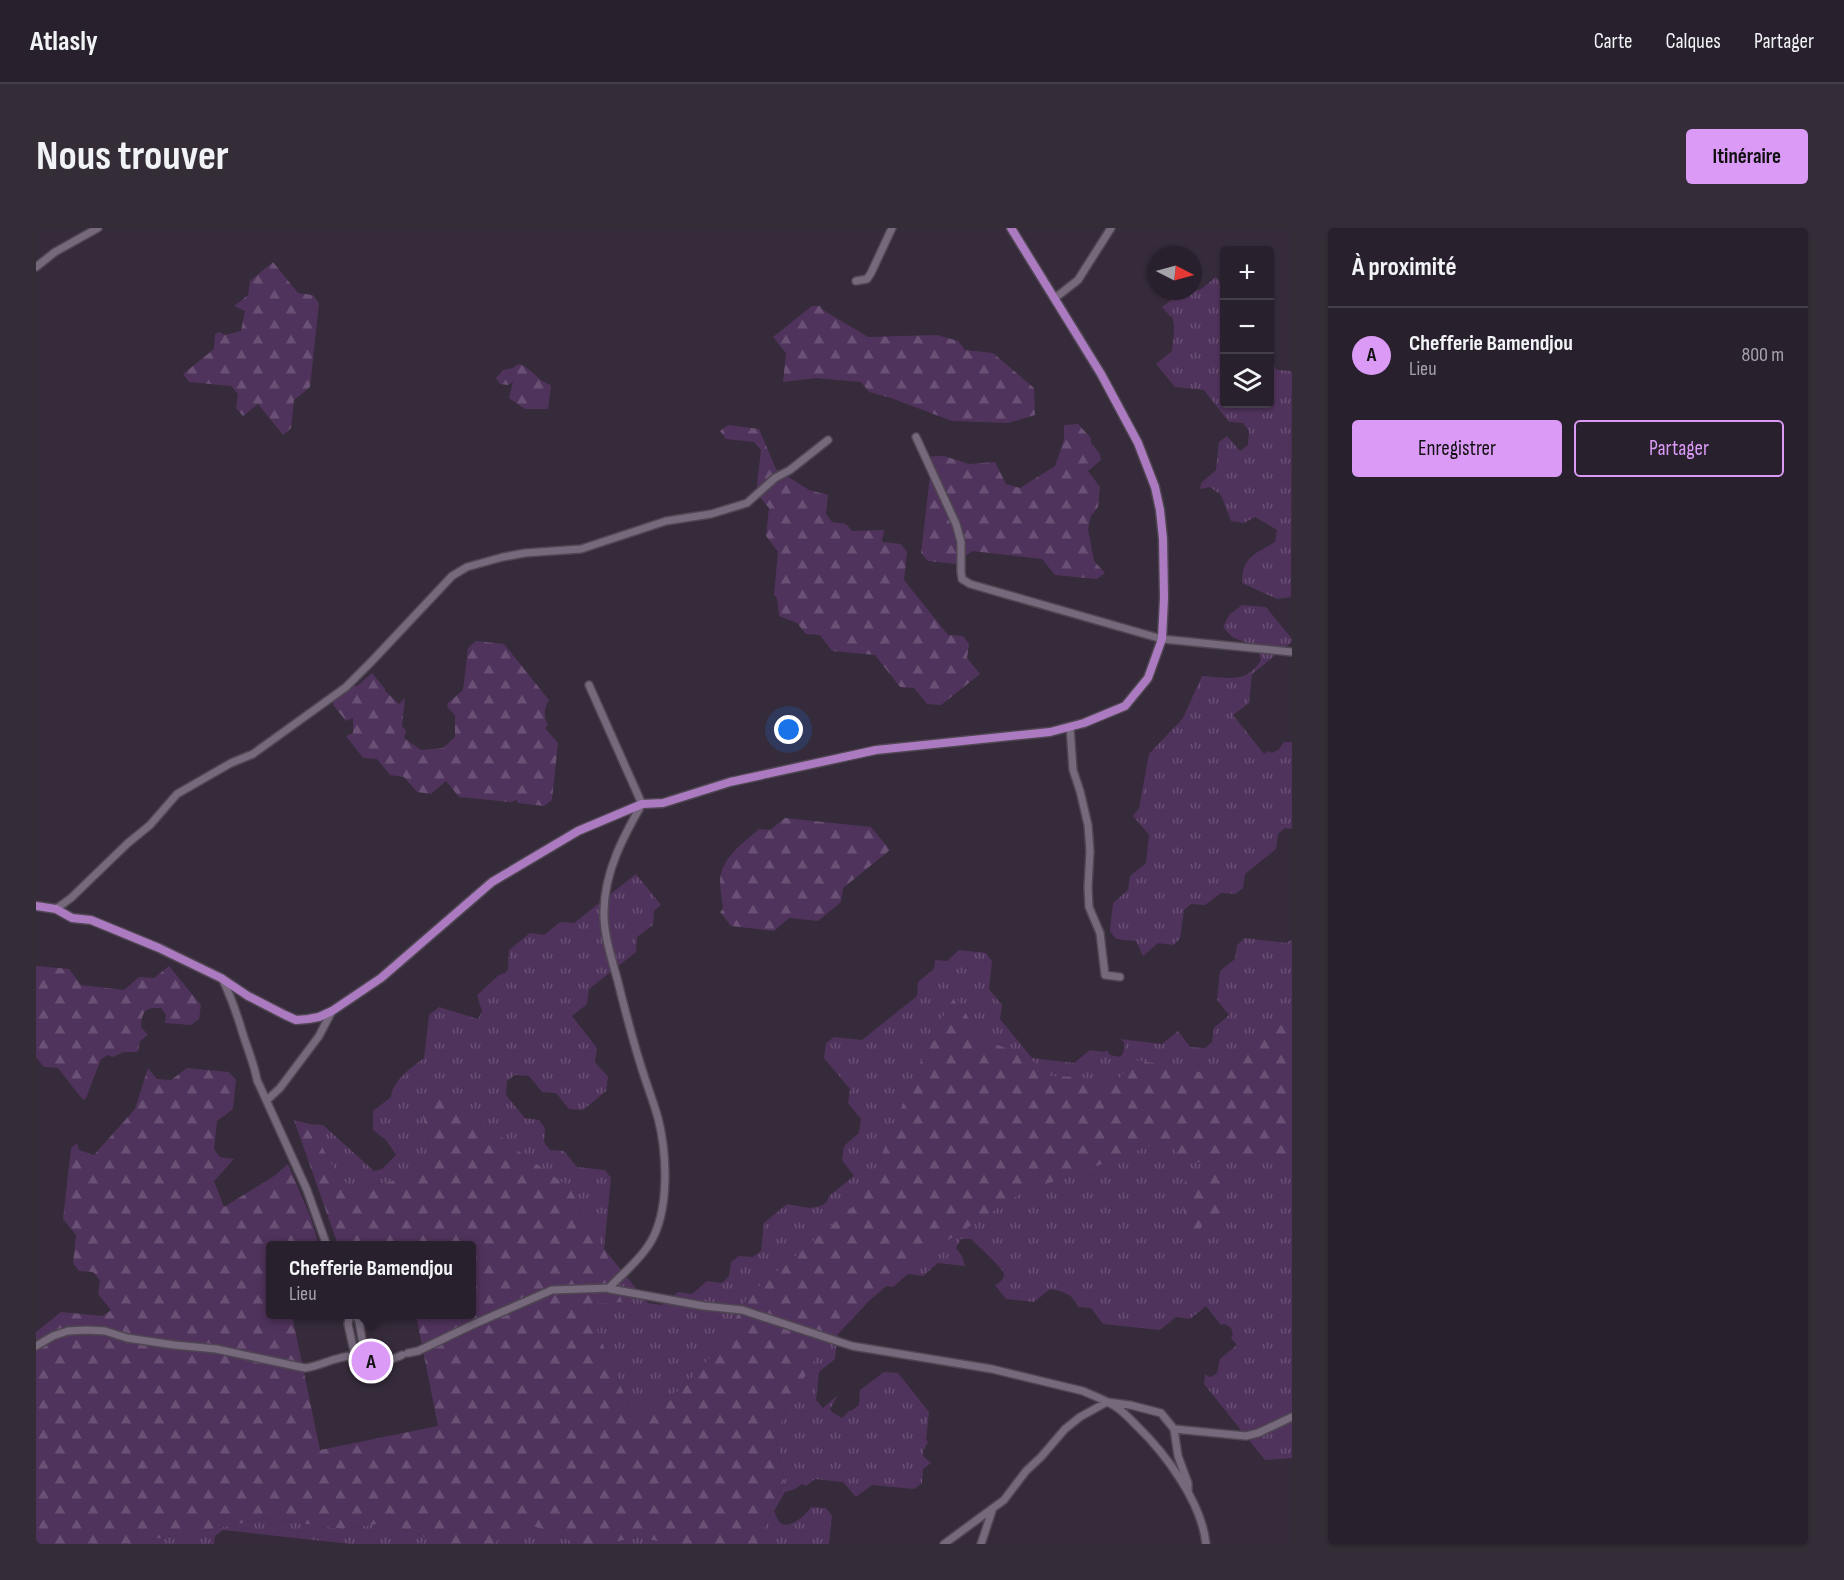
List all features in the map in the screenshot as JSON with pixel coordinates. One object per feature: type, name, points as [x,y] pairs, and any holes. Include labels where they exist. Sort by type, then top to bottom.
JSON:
[{"type":"main road","points":[[36,906],[56,909],[72,918],[91,920],[159,948],[221,978],[248,996],[296,1020],[319,1017],[332,1011],[381,978],[492,882],[578,831],[642,804],[663,803],[740,779],[876,750],[1026,735],[1070,727],[1092,721],[1125,706],[1148,678],[1162,639],[1164,605],[1160,510],[1151,474],[1138,442],[1055,298],[1011,228]]},
{"type":"street","points":[[36,267],[55,252],[98,228]]},
{"type":"street","points":[[856,282],[867,279],[892,228]]},
{"type":"street","points":[[1055,298],[1078,280],[1111,228]]},
{"type":"street","points":[[916,437],[956,524],[961,542],[962,579],[970,584],[1162,639],[1292,652]]},
{"type":"street","points":[[56,909],[150,825],[177,794],[231,763],[253,754],[346,687],[452,576],[466,567],[525,553],[581,549],[666,521],[711,514],[747,503],[775,478],[790,470],[828,440]]},
{"type":"street","points":[[589,684],[642,804],[611,868],[604,912],[613,963],[640,1065],[658,1118],[663,1155],[663,1204],[658,1224],[650,1243],[609,1288]]},
{"type":"street","points":[[1070,727],[1073,770],[1088,825],[1089,907],[1100,933],[1105,975],[1120,977]]},
{"type":"street","points":[[221,978],[237,1010],[257,1080],[307,1190],[326,1241]]},
{"type":"street","points":[[267,1100],[280,1088],[319,1036],[332,1011]]},
{"type":"street","points":[[36,1346],[53,1336],[68,1331],[87,1330],[162,1343],[216,1348],[305,1368],[315,1367],[333,1359],[355,1356],[388,1360],[418,1351],[552,1290],[609,1288],[654,1298],[741,1310],[843,1343],[992,1369],[1083,1391],[1107,1402],[1122,1411],[1152,1441],[1188,1491],[1206,1544]]},
{"type":"street","points":[[349,1319],[355,1356]]},
{"type":"street","points":[[358,1319],[365,1357]]},
{"type":"street","points":[[944,1544],[1004,1500],[1014,1490],[1026,1471],[1065,1429],[1080,1417],[1107,1402],[1161,1413],[1174,1429],[1178,1456],[1188,1483],[1188,1491]]},
{"type":"street","points":[[1174,1429],[1246,1436],[1258,1433],[1292,1417]]},
{"type":"street","points":[[981,1544],[992,1511]]},
{"type":"green space","points":[[273,262],[298,293],[313,295],[319,303],[310,387],[294,400],[291,428],[283,435],[258,404],[243,416],[236,408],[238,394],[231,386],[189,382],[183,374],[214,349],[215,334],[219,332],[225,335],[241,331],[245,311],[234,306],[248,295],[250,281]]},
{"type":"green space","points":[[1216,277],[1220,282],[1220,408],[1274,408],[1274,366],[1277,370],[1292,371],[1291,597],[1277,599],[1242,583],[1247,562],[1256,553],[1275,542],[1277,530],[1255,517],[1244,523],[1231,521],[1221,495],[1210,487],[1200,489],[1201,483],[1216,470],[1219,442],[1227,436],[1240,451],[1248,445],[1249,431],[1243,423],[1229,422],[1204,390],[1175,387],[1156,364],[1172,351],[1174,325],[1172,317],[1162,307],[1171,300],[1202,300],[1202,288]]},
{"type":"green space","points":[[812,306],[820,306],[868,337],[937,335],[958,341],[965,350],[993,353],[1034,388],[1035,415],[1008,423],[952,421],[869,392],[861,382],[816,378],[783,382],[786,353],[773,337]]},
{"type":"green space","points":[[518,364],[551,385],[548,409],[525,409],[509,398],[513,382],[508,385],[500,384],[496,378],[503,370],[513,368]]},
{"type":"green space","points":[[1078,424],[1091,438],[1091,443],[1100,454],[1101,460],[1088,471],[1100,487],[1098,507],[1091,516],[1088,529],[1094,561],[1105,573],[1097,579],[1055,575],[1042,559],[972,551],[956,564],[928,561],[921,553],[931,468],[921,457],[944,456],[969,464],[995,462],[1006,484],[1020,488],[1055,466],[1064,440],[1064,425]]},
{"type":"green space","points":[[728,425],[759,429],[776,469],[809,490],[828,495],[826,514],[832,522],[846,524],[852,531],[884,530],[882,542],[901,544],[907,552],[904,580],[948,635],[963,636],[969,644],[967,658],[980,674],[941,705],[927,704],[914,688],[900,687],[875,655],[832,651],[820,635],[806,634],[797,623],[779,616],[777,598],[774,595],[778,552],[766,536],[769,508],[756,493],[761,450],[754,442],[726,439],[720,431]]},
{"type":"green space","points":[[1242,605],[1266,607],[1292,639],[1292,642],[1252,674],[1249,703],[1233,715],[1264,754],[1278,750],[1284,742],[1292,742],[1292,829],[1285,828],[1278,834],[1276,849],[1245,874],[1243,888],[1235,894],[1221,893],[1205,905],[1191,904],[1184,910],[1180,939],[1173,945],[1158,943],[1143,956],[1136,941],[1116,939],[1110,931],[1113,903],[1128,890],[1130,876],[1146,863],[1149,835],[1133,816],[1139,808],[1149,754],[1183,718],[1202,676],[1235,678],[1249,673],[1261,660],[1257,647],[1232,637],[1223,627],[1229,615]]},
{"type":"green space","points":[[476,641],[504,644],[549,700],[545,713],[548,725],[545,728],[558,743],[552,800],[544,806],[518,803],[517,800],[511,802],[459,797],[446,781],[431,794],[417,792],[404,777],[390,775],[377,759],[363,758],[346,736],[353,733],[353,718],[346,721],[333,705],[335,690],[342,684],[357,686],[372,673],[385,691],[399,704],[405,698],[402,726],[406,731],[404,738],[421,750],[443,748],[455,737],[455,715],[447,707],[448,703],[463,690],[468,648]]},
{"type":"green space","points":[[785,818],[871,827],[890,850],[843,888],[841,902],[818,921],[789,918],[774,931],[731,926],[720,912],[723,909],[720,880],[725,864],[734,851],[759,829],[770,830]]},
{"type":"green space","points":[[636,874],[661,905],[654,911],[653,925],[637,937],[636,952],[589,989],[587,1004],[572,1016],[597,1048],[595,1062],[608,1077],[606,1091],[583,1110],[569,1109],[556,1093],[542,1092],[529,1076],[515,1075],[507,1081],[506,1095],[525,1118],[539,1120],[545,1128],[544,1142],[550,1150],[564,1151],[577,1167],[605,1170],[611,1178],[604,1249],[648,1303],[662,1305],[678,1292],[692,1294],[707,1281],[722,1283],[729,1276],[731,1262],[739,1256],[753,1257],[761,1251],[764,1223],[787,1204],[809,1208],[821,1206],[827,1202],[829,1196],[854,1176],[842,1160],[844,1146],[859,1133],[861,1119],[848,1103],[850,1089],[824,1058],[826,1043],[834,1037],[862,1040],[917,996],[918,982],[934,969],[935,960],[947,961],[959,950],[986,953],[992,961],[989,989],[1002,1005],[1000,1019],[1032,1058],[1074,1063],[1090,1050],[1104,1052],[1107,1050],[1110,1055],[1120,1057],[1124,1042],[1120,1039],[1162,1044],[1178,1031],[1190,1047],[1205,1048],[1212,1042],[1214,1028],[1229,1015],[1217,1000],[1220,971],[1235,959],[1237,945],[1245,938],[1287,943],[1292,939],[1292,1458],[1265,1460],[1204,1384],[1205,1374],[1209,1377],[1217,1373],[1220,1359],[1237,1345],[1231,1338],[1233,1334],[1231,1328],[1225,1324],[1221,1325],[1206,1306],[1190,1319],[1176,1317],[1160,1330],[1103,1324],[1091,1308],[1078,1307],[1071,1296],[1050,1289],[1034,1302],[1006,1299],[995,1285],[1003,1278],[1003,1271],[971,1239],[961,1239],[956,1248],[965,1266],[938,1263],[923,1276],[908,1274],[893,1287],[879,1285],[855,1304],[854,1318],[838,1331],[835,1359],[819,1372],[816,1400],[823,1408],[838,1395],[830,1409],[842,1418],[859,1405],[860,1390],[884,1372],[898,1373],[929,1412],[926,1440],[928,1442],[923,1456],[931,1463],[923,1469],[922,1483],[914,1489],[872,1485],[856,1497],[843,1482],[815,1479],[806,1486],[802,1484],[785,1492],[774,1511],[779,1521],[786,1525],[799,1520],[811,1507],[826,1508],[832,1516],[829,1544],[759,1544],[784,1481],[777,1442],[787,1406],[720,1347],[681,1390],[632,1413],[586,1304],[622,1301],[568,1187],[522,1154],[422,1111],[429,1148],[423,1169],[389,1182],[350,1188],[334,1169],[310,1125],[307,1124],[323,1125],[374,1171],[382,1169],[396,1155],[386,1140],[373,1130],[373,1111],[391,1097],[399,1080],[424,1058],[429,1015],[439,1007],[478,1019],[482,1011],[477,995],[508,970],[509,950],[530,933],[544,935],[560,922],[574,923]]},
{"type":"green space","points":[[36,966],[69,969],[81,985],[124,990],[139,977],[154,978],[169,966],[201,1005],[199,1019],[191,1025],[165,1023],[166,1015],[161,1008],[147,1010],[143,1014],[141,1027],[148,1035],[140,1041],[138,1052],[124,1052],[113,1057],[108,1055],[101,1059],[86,1098],[83,1100],[58,1068],[44,1067],[36,1057]]},
{"type":"green space","points":[[955,996],[977,1032],[998,1045],[1029,1058],[1051,1076],[1078,1077],[1114,1084],[1135,1060],[1184,1068],[1223,1078],[1245,1047],[1273,1027],[1282,1011],[1292,1002],[1292,1161],[1250,1158],[1188,1163],[1164,1140],[1023,1192],[917,1260],[870,1300],[817,1356],[787,1406],[777,1442],[784,1481],[759,1544],[672,1544],[638,1537],[605,1544],[579,1544],[528,1524],[501,1536],[495,1544],[431,1544],[422,1535],[384,1523],[342,1529],[265,1518],[154,1539],[142,1544],[36,1544],[36,1332],[61,1312],[103,1316],[111,1310],[98,1294],[100,1280],[93,1272],[79,1271],[73,1263],[76,1235],[63,1219],[71,1148],[77,1143],[79,1150],[94,1155],[135,1109],[148,1068],[157,1079],[171,1080],[187,1068],[229,1072],[236,1080],[233,1109],[217,1121],[214,1149],[220,1157],[234,1159],[214,1181],[224,1207],[274,1176],[288,1164],[318,1241],[266,1241],[266,1319],[293,1319],[320,1450],[438,1426],[417,1319],[476,1319],[476,1241],[337,1241],[294,1120],[310,1124],[334,1169],[350,1188],[389,1182],[423,1169],[429,1148],[422,1111],[431,1090],[475,1115],[522,1154],[569,1187],[607,1255],[622,1302],[586,1304],[632,1413],[681,1390],[720,1347],[749,1294],[864,1197],[931,1037]]},
{"type":"green space","points":[[1206,1171],[1218,1174],[1225,1180],[1227,1195],[1219,1214],[1203,1225],[1197,1237],[1187,1239],[1182,1232],[1184,1213],[1181,1195],[1183,1186],[1186,1180]]},
{"type":"green space","points":[[265,1518],[342,1529],[384,1523],[422,1535],[431,1544],[351,1544],[223,1530],[215,1536],[214,1544],[142,1544],[154,1539]]},
{"type":"green space","points":[[528,1524],[579,1544],[467,1544],[500,1536]]},
{"type":"green space","points":[[638,1537],[672,1544],[605,1544]]},
{"type":"place","name":"Chefferie Bamendjou","points":[[371,1361]]}]
